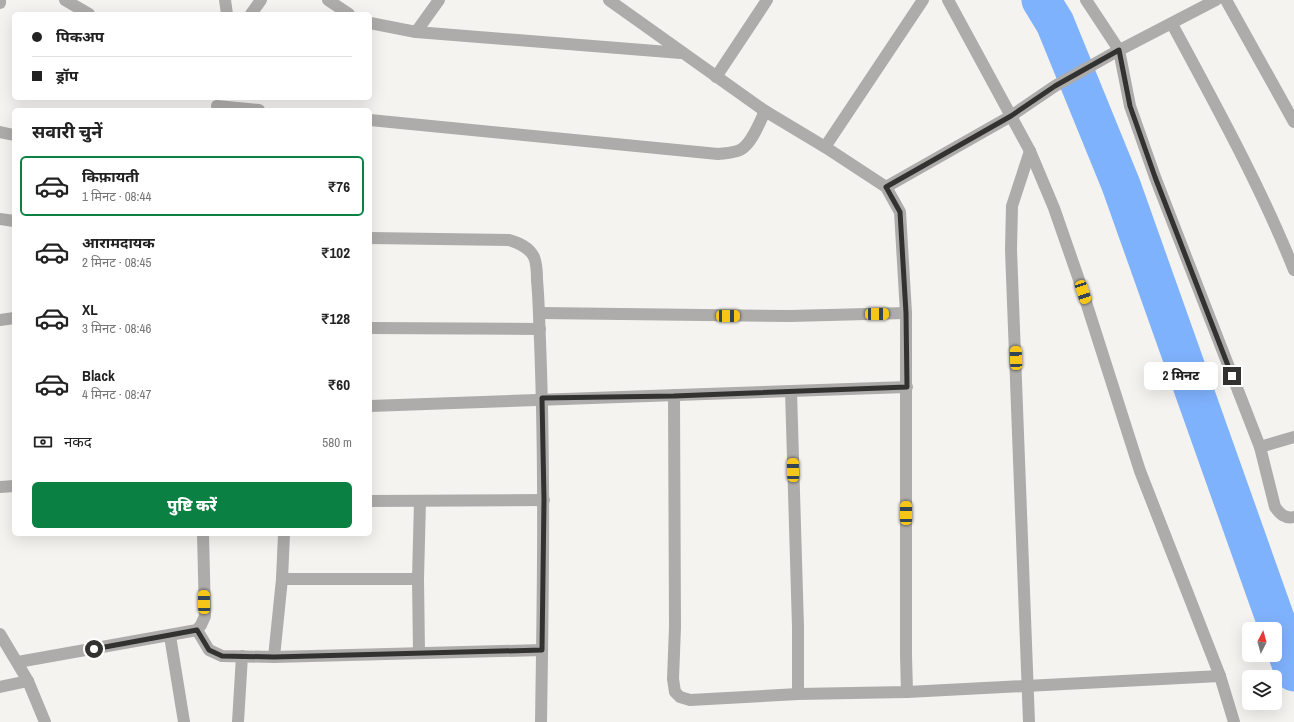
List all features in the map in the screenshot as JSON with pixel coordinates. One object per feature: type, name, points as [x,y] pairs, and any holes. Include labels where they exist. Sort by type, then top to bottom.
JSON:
[{"type":"street","points":[[65,0],[86,12]]},
{"type":"street","points":[[225,0],[227,12]]},
{"type":"street","points":[[252,12],[261,0]]},
{"type":"street","points":[[328,0],[346,12]]},
{"type":"street","points":[[416,32],[439,0]]},
{"type":"street","points":[[609,0],[765,111],[825,147],[886,187],[900,212],[906,313],[907,692]]},
{"type":"street","points":[[716,76],[767,0]]},
{"type":"street","points":[[825,147],[923,0]]},
{"type":"street","points":[[948,0],[1030,151],[1054,208],[1078,277],[1140,471],[1220,676],[1234,722]]},
{"type":"street","points":[[1086,0],[1115,52],[1130,106],[1155,177],[1260,447],[1275,507],[1280,515],[1290,518],[1294,517]]},
{"type":"street","points":[[886,187],[1011,116],[1055,86],[1115,52],[1216,0]]},
{"type":"street","points":[[1226,0],[1294,122]]},
{"type":"street","points":[[372,23],[416,32],[682,53]]},
{"type":"street","points":[[1172,24],[1235,142],[1281,236],[1294,270]]},
{"type":"street","points":[[218,105],[243,108]]},
{"type":"street","points":[[372,120],[718,154],[734,152],[742,149],[748,143],[765,111]]},
{"type":"street","points":[[0,132],[12,134]]},
{"type":"street","points":[[1029,722],[1011,250],[1012,206],[1030,151]]},
{"type":"street","points":[[0,220],[12,221]]},
{"type":"street","points":[[372,238],[509,240],[527,248],[534,256],[540,313],[544,500],[541,722]]},
{"type":"street","points":[[540,313],[790,316],[906,313]]},
{"type":"street","points":[[0,320],[12,318]]},
{"type":"street","points":[[372,328],[540,329]]},
{"type":"street","points":[[372,406],[542,398],[674,396],[907,387]]},
{"type":"street","points":[[791,391],[798,627],[798,694]]},
{"type":"street","points":[[674,396],[675,627],[673,679],[675,692],[680,697],[690,700],[798,694],[907,692],[1220,676]]},
{"type":"street","points":[[1260,447],[1294,437]]},
{"type":"street","points":[[0,487],[12,486]]},
{"type":"street","points":[[419,652],[418,579],[420,500]]},
{"type":"street","points":[[372,501],[544,500]]},
{"type":"street","points":[[18,662],[197,630],[205,616],[203,536]]},
{"type":"street","points":[[274,657],[282,579],[284,536]]},
{"type":"street","points":[[282,579],[418,579]]},
{"type":"street","points":[[197,630],[209,650],[222,656],[274,657],[419,652],[542,650]]},
{"type":"street","points":[[0,634],[28,681],[45,722]]},
{"type":"street","points":[[170,636],[184,722]]},
{"type":"street","points":[[238,722],[242,656]]},
{"type":"street","points":[[0,687],[28,681]]},
{"type":"waterway","points":[[1041,0],[1055,23],[1121,185],[1294,672]]},
{"type":"route","points":[[94,649],[197,630],[209,650],[222,656],[274,657],[419,652],[542,650],[544,500],[542,398],[674,396],[907,387],[906,313],[900,212],[886,187],[1011,116],[1055,86],[1119,50],[1130,106],[1155,177],[1232,376]]}]
